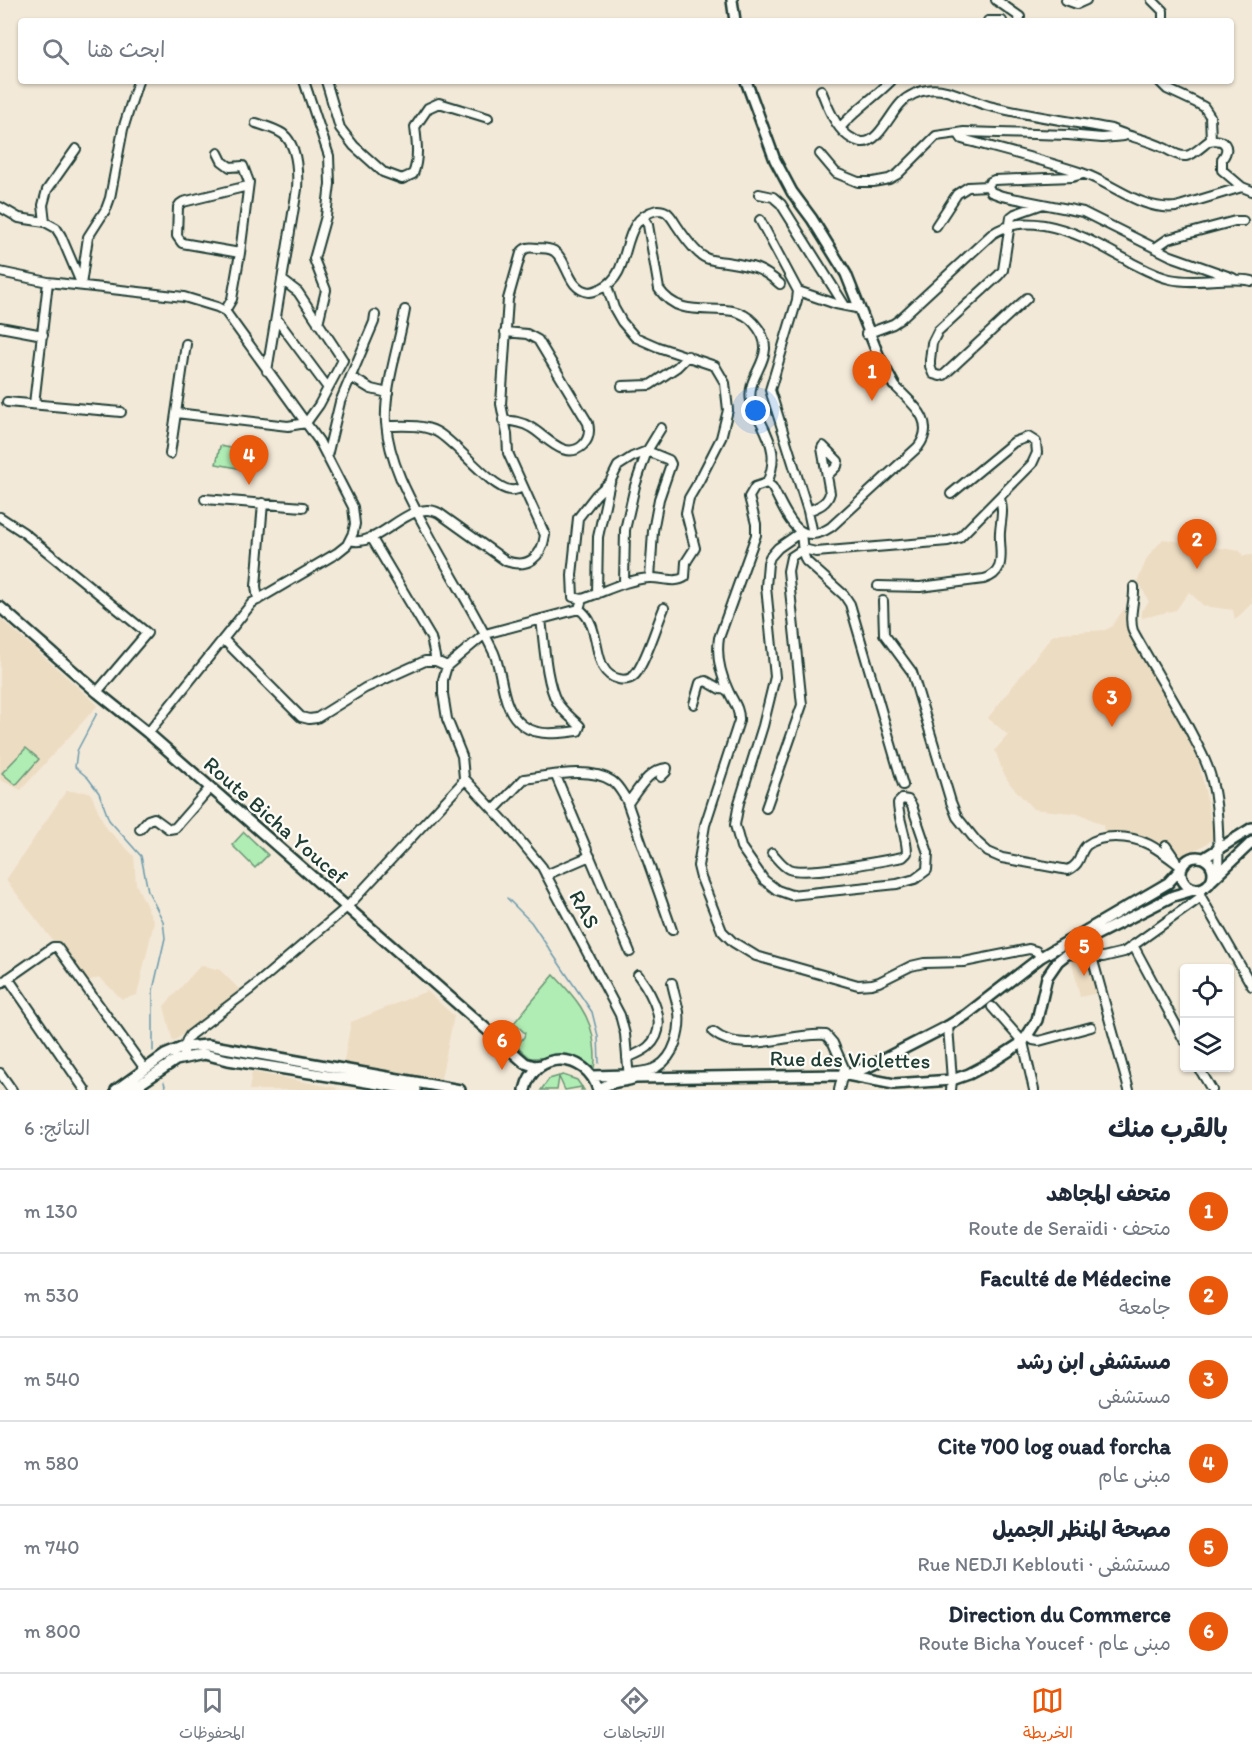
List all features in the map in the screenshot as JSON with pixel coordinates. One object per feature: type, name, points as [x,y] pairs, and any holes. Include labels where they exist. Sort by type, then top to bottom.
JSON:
[{"type":"main road","points":[[732,0],[735,18]]},
{"type":"main road","points":[[747,84],[781,172],[842,267],[879,367],[894,386]]},
{"type":"main road","points":[[842,267],[856,308],[869,335]]},
{"type":"main road","name":"Route Bicha Youcef","points":[[0,607],[525,1063]]},
{"type":"main road","points":[[1204,858],[1252,828]]},
{"type":"main road","points":[[1026,1039],[1037,1020],[1047,977],[1058,961],[1082,942],[1173,896],[1199,892],[1252,842]]},
{"type":"main road","points":[[844,1076],[870,1066],[966,1015],[1041,957],[1168,883],[1188,859],[1198,856],[1208,861],[1213,871],[1210,882]]},
{"type":"main road","points":[[1180,867],[1184,883],[1199,892]]},
{"type":"main road","name":"Rue des Violettes","points":[[593,1076],[844,1076],[894,1087],[952,1080],[969,1074],[992,1062],[1026,1039]]},
{"type":"main road","points":[[116,1090],[167,1060],[184,1047],[208,1045],[460,1090]]},
{"type":"main road","points":[[167,1060],[204,1054],[228,1060],[416,1090]]},
{"type":"main road","points":[[525,1063],[534,1066],[552,1061],[575,1062],[593,1076],[599,1090],[611,1082],[630,1077]]},
{"type":"main road","points":[[525,1063],[530,1078]]},
{"type":"main road","points":[[525,1090],[530,1078],[542,1065]]},
{"type":"main road","points":[[131,1090],[150,1069]]},
{"type":"street","points":[[996,0],[1020,18]]},
{"type":"street","points":[[1066,0],[1077,4],[1086,0]]},
{"type":"street","points":[[1152,0],[1163,11],[1163,18]]},
{"type":"street","points":[[81,285],[88,237],[106,209],[110,198],[123,129],[137,84]]},
{"type":"street","points":[[305,84],[329,156],[330,184],[326,216],[314,258],[326,290],[318,323]]},
{"type":"street","points":[[327,84],[340,128],[354,146],[383,172],[402,179],[413,174],[417,166],[415,127],[428,108],[439,103],[488,118]]},
{"type":"street","points":[[840,128],[851,115],[888,84]]},
{"type":"street","points":[[1162,84],[1167,89],[1204,107],[1210,116],[1211,140]]},
{"type":"street","points":[[821,90],[840,128],[859,142],[867,142],[876,136],[903,101],[926,90],[937,89],[988,106],[1111,129],[1125,136],[1148,141],[1175,154],[1186,156],[1194,153],[1211,140]]},
{"type":"street","points":[[256,123],[288,139],[297,164],[297,189],[267,371]]},
{"type":"street","points":[[820,154],[836,173],[858,182],[873,182],[889,179],[898,174],[936,136],[964,132],[1102,138],[1125,136]]},
{"type":"street","points":[[958,133],[962,139],[1084,173],[1143,202],[1167,208],[1242,187]]},
{"type":"street","points":[[1211,140],[1226,145],[1226,154],[1221,159],[1222,170],[1242,187],[1252,191]]},
{"type":"street","points":[[45,222],[43,205],[47,190],[76,149]]},
{"type":"street","points":[[218,153],[230,167],[243,166],[249,182],[232,299],[225,311]]},
{"type":"street","points":[[988,186],[994,180],[1072,177],[1084,173]]},
{"type":"street","points":[[240,253],[182,243],[177,236],[178,207],[183,202],[248,186]]},
{"type":"street","points":[[988,186],[991,192],[1083,212],[1171,256],[1238,279]]},
{"type":"street","points":[[936,226],[957,194],[969,187],[988,186]]},
{"type":"street","points":[[759,194],[773,197],[781,204],[845,306]]},
{"type":"street","points":[[1027,298],[944,375],[933,374],[929,363],[936,335],[1001,273],[1012,215],[1043,204]]},
{"type":"street","points":[[0,207],[19,218],[45,222],[56,228],[81,285]]},
{"type":"street","points":[[350,540],[360,541],[371,537],[416,512],[426,509],[435,511],[506,561],[516,564],[528,563],[538,555],[544,545],[545,536],[508,453],[501,404],[508,299],[521,253],[526,248],[554,251],[572,281],[584,290],[594,292],[607,286],[616,276],[636,222],[656,211],[664,211],[669,214],[684,236],[703,257],[766,272],[780,284]]},
{"type":"street","points":[[643,217],[648,225],[659,289],[664,296],[670,302],[687,309],[737,312],[752,321],[762,334],[764,341],[765,356],[750,395],[753,408],[768,436],[773,452],[771,473],[766,483],[755,487],[749,497],[756,524],[756,536],[719,638],[718,659],[728,690],[737,708],[739,721],[705,825],[698,866],[722,931],[733,942],[756,956],[838,980],[865,985],[879,982],[911,966],[924,963],[964,962],[1029,949],[1036,951],[1041,957]]},
{"type":"street","points":[[760,220],[798,291],[770,390],[813,534]]},
{"type":"street","points":[[1155,248],[1168,238],[1234,221],[1243,222]]},
{"type":"street","points":[[869,335],[899,325],[992,234],[1009,226],[1031,223],[1068,230],[1153,273],[1171,279],[1252,281]]},
{"type":"street","points":[[0,272],[48,282],[184,297],[225,311],[319,441],[353,507],[355,524],[347,545],[249,607],[148,734]]},
{"type":"street","points":[[176,413],[288,426],[306,423],[319,405],[343,360],[298,292],[282,280]]},
{"type":"street","points":[[34,404],[48,282]]},
{"type":"street","points":[[607,286],[618,315],[635,337],[715,366],[725,383],[728,410],[721,438],[689,498],[686,513],[696,548],[686,562],[685,577],[676,581],[650,578],[624,584],[582,599],[573,597],[572,575],[578,518],[596,495],[610,482]]},
{"type":"street","points":[[798,291],[856,308]]},
{"type":"street","points":[[405,310],[388,393],[389,443],[399,478],[485,634],[496,658],[512,715],[520,724],[531,730],[551,734],[578,731],[580,726],[558,704],[554,694],[549,679],[540,619]]},
{"type":"street","points":[[327,456],[340,402],[375,315]]},
{"type":"street","points":[[276,318],[328,388]]},
{"type":"street","points":[[0,327],[43,335]]},
{"type":"street","points":[[503,420],[532,428],[566,450],[579,448],[586,441],[589,432],[588,423],[538,340],[527,334],[505,332]]},
{"type":"street","points":[[170,454],[186,344]]},
{"type":"street","points":[[622,386],[650,385],[677,367],[688,356]]},
{"type":"street","points":[[351,378],[371,389],[388,393]]},
{"type":"street","points":[[766,483],[772,487],[794,526],[801,532],[813,534],[831,527],[922,442],[926,431],[924,419],[894,386]]},
{"type":"street","points":[[7,402],[121,412]]},
{"type":"street","points":[[387,426],[421,427],[436,432],[451,442],[503,488],[514,490],[523,487]]},
{"type":"street","points":[[624,584],[625,530],[635,486],[647,451],[661,428]]},
{"type":"street","points":[[766,808],[802,705],[788,567],[794,554],[803,549],[816,552],[948,541],[959,538],[1036,459],[1038,447],[1033,439],[1026,438],[1014,442],[951,494]]},
{"type":"street","points":[[597,594],[598,537],[610,482],[618,466],[647,451],[669,460],[671,464],[659,499],[653,531],[650,578]]},
{"type":"street","points":[[808,511],[829,499],[828,475]]},
{"type":"street","points":[[205,498],[303,507]]},
{"type":"street","points":[[878,586],[920,587],[984,579],[991,576],[998,570],[1000,561],[1000,532],[1003,514],[1000,498]]},
{"type":"street","points":[[258,600],[256,586],[263,504]]},
{"type":"street","points":[[0,517],[23,532],[147,633],[97,692]]},
{"type":"street","points":[[801,532],[806,561],[844,595],[850,604],[903,785]]},
{"type":"street","points":[[772,853],[786,868],[794,870],[826,868],[903,857],[908,853],[898,810],[898,803],[902,799],[908,800],[916,814],[928,853],[927,870],[915,879],[897,884],[791,895],[777,890],[764,880],[741,847],[735,825],[739,803],[763,726],[775,677],[766,569],[774,552],[801,532]]},
{"type":"street","points":[[371,537],[431,638],[436,662]]},
{"type":"street","points":[[1134,587],[1131,624],[1173,698],[1207,765],[1214,786],[1219,848],[1218,873]]},
{"type":"street","points":[[579,609],[582,599]]},
{"type":"street","points":[[883,602],[884,634],[912,672],[957,818],[988,852],[1002,858],[1068,870],[1078,863],[1085,846],[1091,842],[1108,837],[1130,838],[1149,844],[1180,867]]},
{"type":"street","points":[[184,1058],[184,1047],[190,1035],[252,988],[346,907],[462,783],[464,778],[462,756],[447,719],[443,694],[443,680],[447,666],[485,634],[579,609],[585,613],[591,624],[604,669],[614,678],[627,680],[636,675],[642,664],[664,608]]},
{"type":"street","points":[[223,639],[301,717],[309,719],[317,718],[365,688],[425,661],[447,666]]},
{"type":"street","points":[[694,704],[700,683],[706,681],[720,689],[728,690]]},
{"type":"street","points":[[628,802],[650,775],[661,768],[667,768],[661,777]]},
{"type":"street","points":[[494,810],[524,779],[587,773],[602,776],[614,782],[628,802],[672,930]]},
{"type":"street","points":[[556,776],[630,952]]},
{"type":"street","name":"RAS","points":[[464,778],[494,810],[546,875],[620,1015],[625,1034],[630,1077]]},
{"type":"street","points":[[140,829],[148,820],[154,818],[169,829],[175,828],[210,788]]},
{"type":"street","points":[[1166,846],[1180,867]]},
{"type":"street","points":[[546,875],[590,856]]},
{"type":"street","points":[[1067,954],[1103,957],[1124,952],[1199,892],[1252,986]]},
{"type":"street","points":[[1133,945],[1180,1031]]},
{"type":"street","points":[[0,984],[53,947],[57,947],[150,1069]]},
{"type":"street","points":[[1092,957],[1129,1090]]},
{"type":"street","points":[[627,1058],[649,1046],[657,1036],[660,1023],[654,1000],[638,975]]},
{"type":"street","points":[[8,978],[85,1090]]},
{"type":"street","points":[[630,1077],[657,1067],[672,1051],[679,1028],[679,1013],[672,983]]},
{"type":"street","points":[[992,1006],[1026,1039],[1039,1041],[1091,1027]]},
{"type":"street","points":[[948,1026],[951,1090]]},
{"type":"street","points":[[713,1032],[731,1041],[772,1042],[818,1034],[826,1035],[833,1043],[844,1068],[839,1090]]},
{"type":"street","points":[[1026,1039],[1034,1090]]},
{"type":"street","points":[[1201,1072],[1212,1090]]},
{"type":"street","points":[[0,1073],[12,1090]]},
{"type":"street","points":[[952,1080],[960,1090]]},
{"type":"shaded area","points":[[1163,539],[1240,551],[1243,556],[1252,555],[1252,603],[1235,620],[1233,610],[1204,606],[1189,592],[1176,610],[1142,618],[1141,611],[1149,602],[1138,580],[1147,558]]},
{"type":"shaded area","points":[[1124,609],[1129,629],[1196,750],[1206,795],[1214,839],[1179,860],[1168,844],[1161,848],[1153,841],[1139,836],[1104,835],[1103,825],[1081,814],[1033,809],[1010,784],[995,750],[1008,735],[988,718],[1052,636],[1061,633],[1105,630],[1111,627]]},
{"type":"shaded area","points":[[0,618],[98,705],[21,790],[0,780]]},
{"type":"shaded area","points":[[66,791],[90,792],[106,828],[134,856],[136,884],[154,922],[137,995],[122,999],[100,978],[84,981],[6,880]]},
{"type":"shaded area","points":[[1071,958],[1089,959],[1098,993],[1080,997]]},
{"type":"shaded area","points":[[201,965],[220,970],[240,990],[173,1042],[164,1006]]},
{"type":"shaded area","points":[[427,991],[454,1016],[440,1083],[343,1066],[351,1022]]},
{"type":"shaded area","points":[[252,1072],[337,1088],[336,1090],[249,1090]]},
{"type":"green space","points":[[220,446],[251,452],[248,470],[216,464]]},
{"type":"green space","points":[[26,748],[39,759],[16,785],[2,773]]},
{"type":"green space","points":[[244,832],[268,855],[255,868],[232,845]]},
{"type":"green space","points":[[554,975],[575,998],[589,1024],[595,1050],[594,1068],[570,1057],[530,1058],[517,1046],[525,1033],[514,1023]]},
{"type":"green space","points":[[563,1075],[577,1080],[582,1087],[565,1090],[559,1077],[557,1090],[541,1090],[549,1079]]},
{"type":"waterway","points":[[97,713],[77,751],[75,767],[88,778],[99,793],[109,820],[141,856],[148,891],[163,921],[165,938],[153,990],[153,1051]]},
{"type":"waterway","points":[[507,898],[531,922],[592,1012],[598,1036],[599,1063]]},
{"type":"waterway","points":[[164,1082],[166,1090]]},
{"type":"place","name":"متحف المجاهد","points":[[872,401]]},
{"type":"place","name":"Cite 700 log ouad forcha","points":[[249,485]]},
{"type":"place","name":"Faculté de Médecine","points":[[1197,569]]},
{"type":"place","name":"مستشفى ابن رشد","points":[[1112,727]]},
{"type":"place","name":"مصحة المنظر الجميل","points":[[1084,976]]},
{"type":"place","name":"Direction du Commerce","points":[[502,1070]]}]
